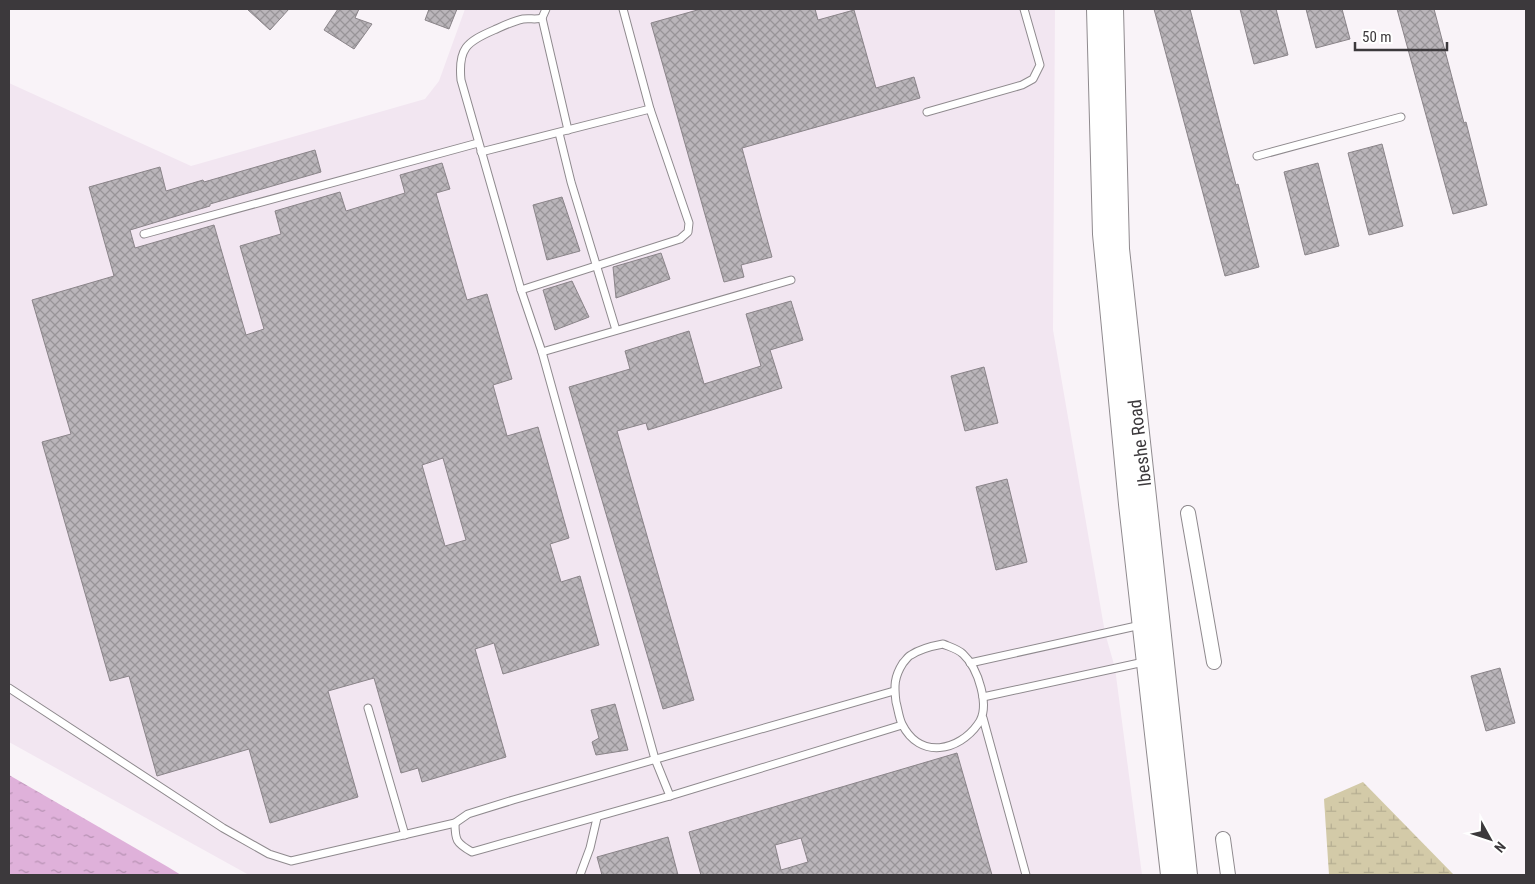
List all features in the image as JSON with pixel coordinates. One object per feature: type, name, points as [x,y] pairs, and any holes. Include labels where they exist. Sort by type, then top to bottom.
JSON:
[{"type":"main road","name":"Ibeshe Road","points":[[1097,9],[1103,234],[1142,625],[1171,875]]},
{"type":"main road","name":"Ibeshe Road","points":[[1113,9],[1119,249],[1187,875]]},
{"type":"street","points":[[1188,513],[1214,662]]},
{"type":"street","points":[[1223,839],[1228,875]]},
{"type":"lane","points":[[546,9],[542,18],[568,130]]},
{"type":"lane","points":[[521,290],[680,239],[688,232],[689,223],[650,109],[623,9]]},
{"type":"lane","points":[[927,112],[1022,86],[1033,79],[1040,65],[1024,9]]},
{"type":"lane","points":[[542,18],[536,20],[525,19],[510,23],[478,37],[468,44],[460,67],[461,80],[521,290],[542,352],[655,759],[670,796]]},
{"type":"lane","points":[[481,152],[650,109]]},
{"type":"lane","points":[[1257,156],[1401,117]]},
{"type":"lane","points":[[559,133],[571,182],[616,330]]},
{"type":"lane","points":[[144,234],[478,143]]},
{"type":"lane","points":[[542,352],[791,280]]},
{"type":"lane","points":[[970,663],[1142,625]]},
{"type":"lane","points":[[983,718],[971,734],[954,745],[941,749],[925,747],[913,738],[902,725],[894,691],[896,674],[909,655],[943,644],[962,653],[970,663],[978,678],[983,697],[983,718],[1026,875]]},
{"type":"lane","points":[[983,697],[1146,661]]},
{"type":"lane","points":[[9,688],[223,828],[269,854],[291,861],[455,823],[468,814],[894,691]]},
{"type":"lane","points":[[368,708],[405,835]]},
{"type":"lane","points":[[455,823],[455,836],[460,845],[472,852],[597,818],[902,725]]},
{"type":"lane","points":[[580,875],[590,848],[597,818]]},
{"type":"shaded area","points":[[465,9],[1055,9],[1053,330],[1105,633],[1115,668],[1142,875],[249,875],[9,742],[9,83],[191,166],[425,99],[439,81]]},
{"type":"green space","points":[[1363,782],[1454,875],[1329,875],[1324,799]]},
{"type":"water","points":[[9,775],[168,867],[181,875],[9,875]]},
{"type":"building","points":[[247,9],[289,9],[270,30]]},
{"type":"building","points":[[338,9],[359,9],[355,18],[372,24],[354,49],[324,30]]},
{"type":"building","points":[[429,9],[457,9],[449,29],[425,20]]},
{"type":"building","points":[[701,9],[815,9],[818,20],[854,10],[876,88],[914,77],[920,98],[742,148],[772,257],[741,265],[744,277],[724,282],[651,23]]},
{"type":"building","points":[[1154,9],[1190,9],[1259,267],[1225,276]]},
{"type":"building","points":[[1240,9],[1276,9],[1288,55],[1254,64]]},
{"type":"building","points":[[1306,9],[1342,9],[1350,39],[1316,48]]},
{"type":"building","points":[[1397,9],[1434,9],[1487,205],[1453,214]]},
{"type":"building","points":[[1382,144],[1403,226],[1369,235],[1348,153]]},
{"type":"building","points":[[315,150],[321,172],[210,204],[210,206],[130,230],[135,248],[214,225],[246,335],[264,329],[240,246],[281,234],[275,211],[340,192],[346,211],[405,193],[400,175],[442,163],[450,189],[436,193],[467,300],[487,294],[512,379],[493,385],[507,436],[538,427],[569,538],[550,544],[561,582],[580,576],[599,645],[503,674],[494,643],[475,649],[506,757],[422,782],[418,768],[401,773],[374,678],[328,691],[358,797],[270,823],[249,749],[157,776],[129,676],[110,681],[42,442],[71,434],[32,300],[114,276],[89,187],[160,167],[166,191],[203,180],[204,182]],"holes":[[[443,458],[466,540],[445,546],[422,465]]]},
{"type":"building","points":[[1318,163],[1339,246],[1305,255],[1284,172]]},
{"type":"building","points":[[562,197],[580,251],[547,260],[533,205]]},
{"type":"building","points":[[661,253],[670,279],[616,298],[613,267]]},
{"type":"building","points":[[572,281],[589,317],[555,330],[543,290]]},
{"type":"building","points":[[791,301],[803,340],[770,350],[782,388],[648,430],[646,423],[617,431],[694,700],[663,709],[569,387],[630,369],[625,351],[689,331],[704,384],[761,366],[746,314]]},
{"type":"building","points":[[984,367],[998,423],[965,431],[951,376]]},
{"type":"building","points":[[1007,479],[1027,562],[996,570],[976,487]]},
{"type":"building","points":[[1500,668],[1515,723],[1486,731],[1471,676]]},
{"type":"building","points":[[615,704],[628,750],[596,755],[592,742],[599,738],[591,710]]},
{"type":"building","points":[[957,753],[992,875],[701,875],[689,832]],"holes":[[[801,838],[808,862],[781,870],[775,845]]]},
{"type":"building","points":[[668,837],[678,875],[602,875],[597,857]]}]
